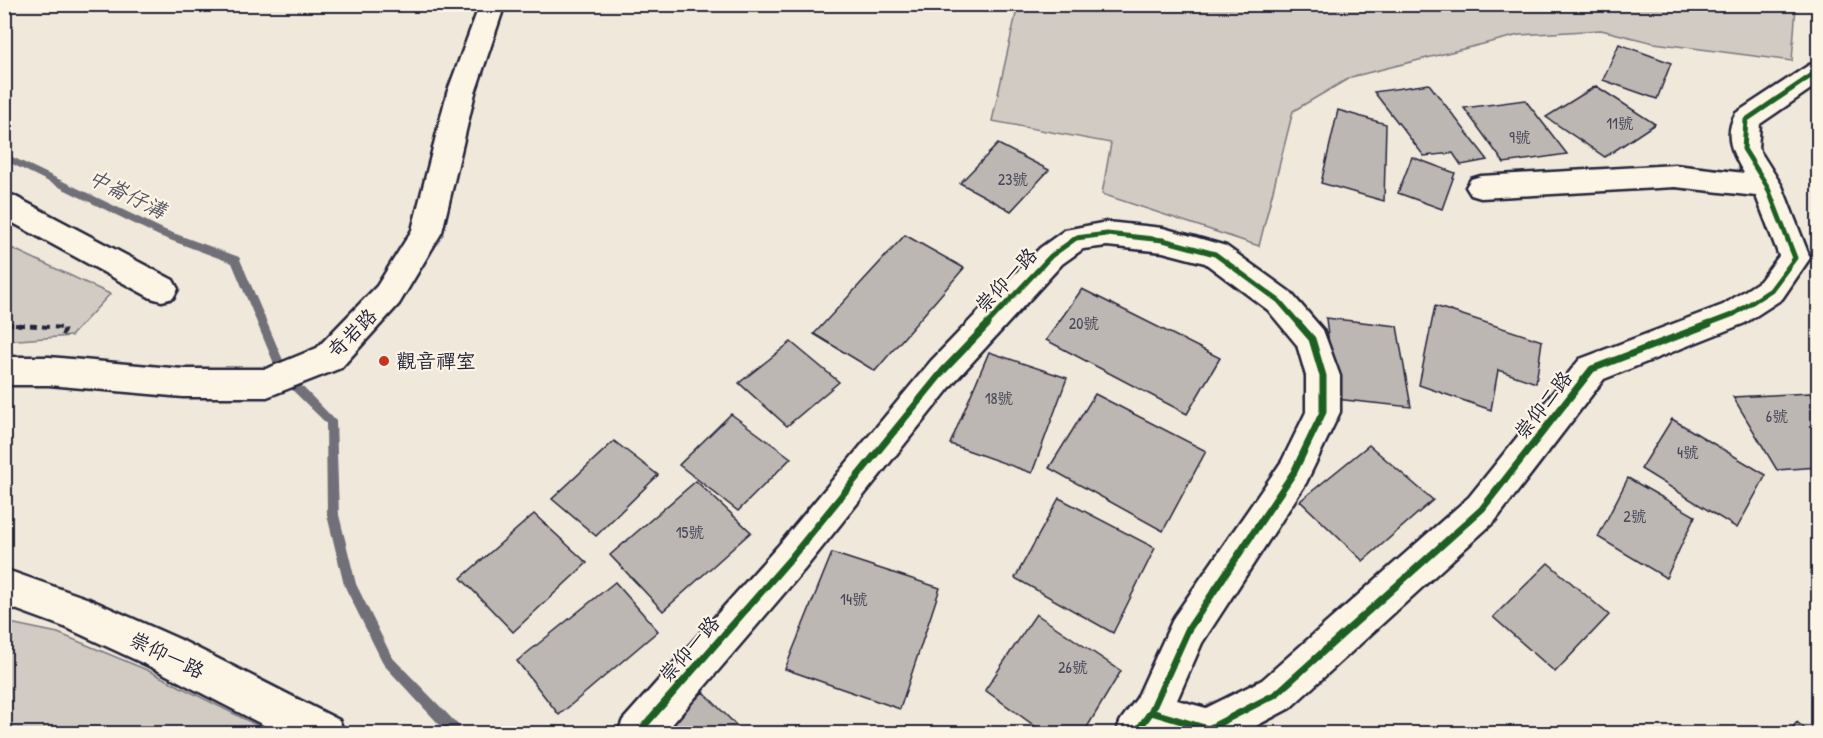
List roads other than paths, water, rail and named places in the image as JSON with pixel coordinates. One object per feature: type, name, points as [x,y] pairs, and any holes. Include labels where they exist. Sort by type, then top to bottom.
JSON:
[{"type":"street","name":"奇岩路","points":[[4,371],[49,371],[183,383],[267,383],[329,358],[388,296],[427,232],[461,93],[493,4]]},
{"type":"street","name":"崇仰二路","points":[[1143,723],[1208,729],[1276,694],[1482,509],[1592,369],[1734,314],[1771,290],[1795,258],[1767,186],[1743,149],[1746,120],[1774,98],[1813,81]]},
{"type":"street","points":[[1481,187],[1675,176],[1767,186]]},
{"type":"street","points":[[4,204],[162,289]]},
{"type":"street","name":"崇仰一路","points":[[638,734],[791,558],[951,363],[1051,256],[1076,238],[1107,234],[1163,240],[1215,254],[1280,301],[1312,339],[1323,376],[1323,412],[1294,472],[1188,630],[1143,723]]},
{"type":"street","name":"崇仰一路","points":[[4,587],[75,612],[325,734]]},
{"type":"waterway","name":"中崙仔溝","points":[[4,156],[162,233],[236,260],[284,375],[331,421],[333,515],[350,585],[388,661],[457,734]]},
{"type":"place","name":"觀音禪室","points":[[384,361]]}]
